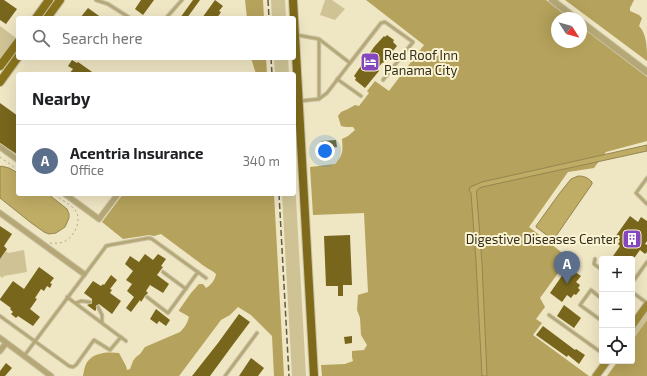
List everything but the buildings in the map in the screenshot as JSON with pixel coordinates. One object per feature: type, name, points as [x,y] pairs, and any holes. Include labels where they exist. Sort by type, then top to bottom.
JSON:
[{"type":"highway","points":[[293,0],[294,16]]},
{"type":"highway","points":[[296,52],[314,376]]},
{"type":"main road","points":[[37,16],[49,0]]},
{"type":"main road","points":[[48,16],[60,0]]},
{"type":"main road","points":[[0,66],[16,45]]},
{"type":"main road","points":[[0,82],[16,60]]},
{"type":"main road","points":[[635,320],[647,304]]},
{"type":"main road","points":[[596,376],[605,364]]},
{"type":"street","points":[[552,0],[567,12]]},
{"type":"street","points":[[587,27],[647,72]]},
{"type":"street","points":[[0,147],[16,159]]},
{"type":"street","points":[[68,196],[99,219],[116,196]]},
{"type":"street","points":[[0,214],[84,274]]},
{"type":"street","points":[[0,338],[51,376]]},
{"type":"street","points":[[0,351],[6,343]]},
{"type":"lane","points":[[96,0],[108,4],[127,16]]},
{"type":"lane","points":[[168,16],[182,0]]},
{"type":"lane","points":[[299,101],[319,99],[327,93],[381,23],[385,22],[413,42],[384,80]]},
{"type":"lane","points":[[296,35],[319,39],[350,63]]},
{"type":"lane","points":[[319,39],[319,99]]},
{"type":"lane","points":[[337,79],[360,96]]},
{"type":"lane","points":[[647,178],[636,193],[647,204]]},
{"type":"lane","points":[[24,356],[106,246],[149,238],[155,240],[206,278]]},
{"type":"lane","points":[[594,259],[594,264],[599,268]]},
{"type":"lane","points":[[635,279],[647,262]]},
{"type":"lane","points":[[164,272],[186,289]]},
{"type":"lane","points":[[147,297],[168,313],[198,272]]},
{"type":"lane","points":[[599,296],[591,290],[580,305],[599,319]]},
{"type":"lane","points":[[635,294],[647,304]]},
{"type":"lane","points":[[67,298],[126,341]]},
{"type":"lane","points":[[76,304],[82,301],[90,302]]},
{"type":"lane","points":[[98,308],[102,316],[102,323]]},
{"type":"lane","points":[[549,315],[599,351]]},
{"type":"lane","points":[[0,316],[66,364],[73,367],[94,340],[110,350],[121,337]]},
{"type":"lane","points":[[225,376],[257,333]]},
{"type":"path","points":[[0,157],[16,169]]},
{"type":"path","points":[[48,242],[58,244],[66,241],[77,225],[78,219],[75,210],[57,196]]},
{"type":"shaded area","points":[[245,0],[263,0],[264,16],[247,16]]},
{"type":"shaded area","points":[[271,0],[285,0],[286,16],[272,16]]},
{"type":"shaded area","points":[[325,0],[332,0],[345,9],[335,20],[320,15]]},
{"type":"shaded area","points":[[366,0],[546,0],[562,12],[551,12],[551,48],[587,48],[587,31],[647,77],[647,141],[606,152],[594,168],[568,172],[529,227],[569,258],[540,298],[545,307],[536,319],[542,323],[533,335],[589,376],[322,376],[321,365],[345,364],[353,361],[352,351],[364,350],[367,345],[361,335],[360,318],[357,310],[358,295],[368,292],[364,213],[313,215],[310,167],[335,164],[342,153],[342,139],[355,130],[353,127],[341,126],[338,116],[341,112],[355,105],[359,106],[369,93],[367,91],[375,81],[389,91],[424,45]]},
{"type":"shaded area","points":[[565,0],[634,0],[630,11],[642,18],[639,26],[645,37],[647,61],[587,16],[587,12],[581,12]]},
{"type":"shaded area","points":[[0,26],[16,38],[0,60]]},
{"type":"shaded area","points":[[252,60],[266,60],[267,72],[255,72]]},
{"type":"shaded area","points":[[274,60],[288,60],[289,72],[275,72]]},
{"type":"shaded area","points":[[647,145],[647,151],[482,187],[477,191],[487,376],[482,376],[476,261],[471,193],[469,190],[470,187],[482,182]]},
{"type":"shaded area","points":[[0,167],[9,168],[16,172],[16,196],[51,196],[67,209],[69,218],[65,227],[56,233],[49,234],[44,232],[0,198]]},
{"type":"shaded area","points":[[578,176],[588,178],[592,184],[556,236],[552,239],[536,226],[571,179]]},
{"type":"shaded area","points":[[122,196],[274,196],[284,376],[274,376],[272,336],[251,315],[238,307],[230,315],[221,320],[179,376],[83,376],[87,362],[98,354],[119,353],[127,370],[130,369],[133,361],[145,347],[180,332],[186,325],[189,317],[179,310],[199,284],[203,284],[206,288],[215,278],[216,274],[161,234],[123,239],[102,222]]},
{"type":"shaded area","points":[[282,196],[296,196],[306,376],[292,376]]},
{"type":"shaded area","points":[[24,250],[27,272],[4,276],[2,278],[0,276],[0,259],[6,251],[8,253]]},
{"type":"shaded area","points":[[647,312],[647,320],[635,337],[635,329]]},
{"type":"shaded area","points":[[647,320],[647,376],[607,376],[616,364],[635,364],[635,337]]},
{"type":"railway","points":[[268,0],[269,16]]},
{"type":"railway","points":[[271,60],[272,72]]},
{"type":"railway","points":[[279,196],[289,376]]},
{"type":"place","name":"Red Roof Inn Panama City","points":[[370,62]]},
{"type":"place","name":"Digestive Diseases Center","points":[[632,239]]},
{"type":"place","name":"Acentria Insurance","points":[[567,284]]}]
